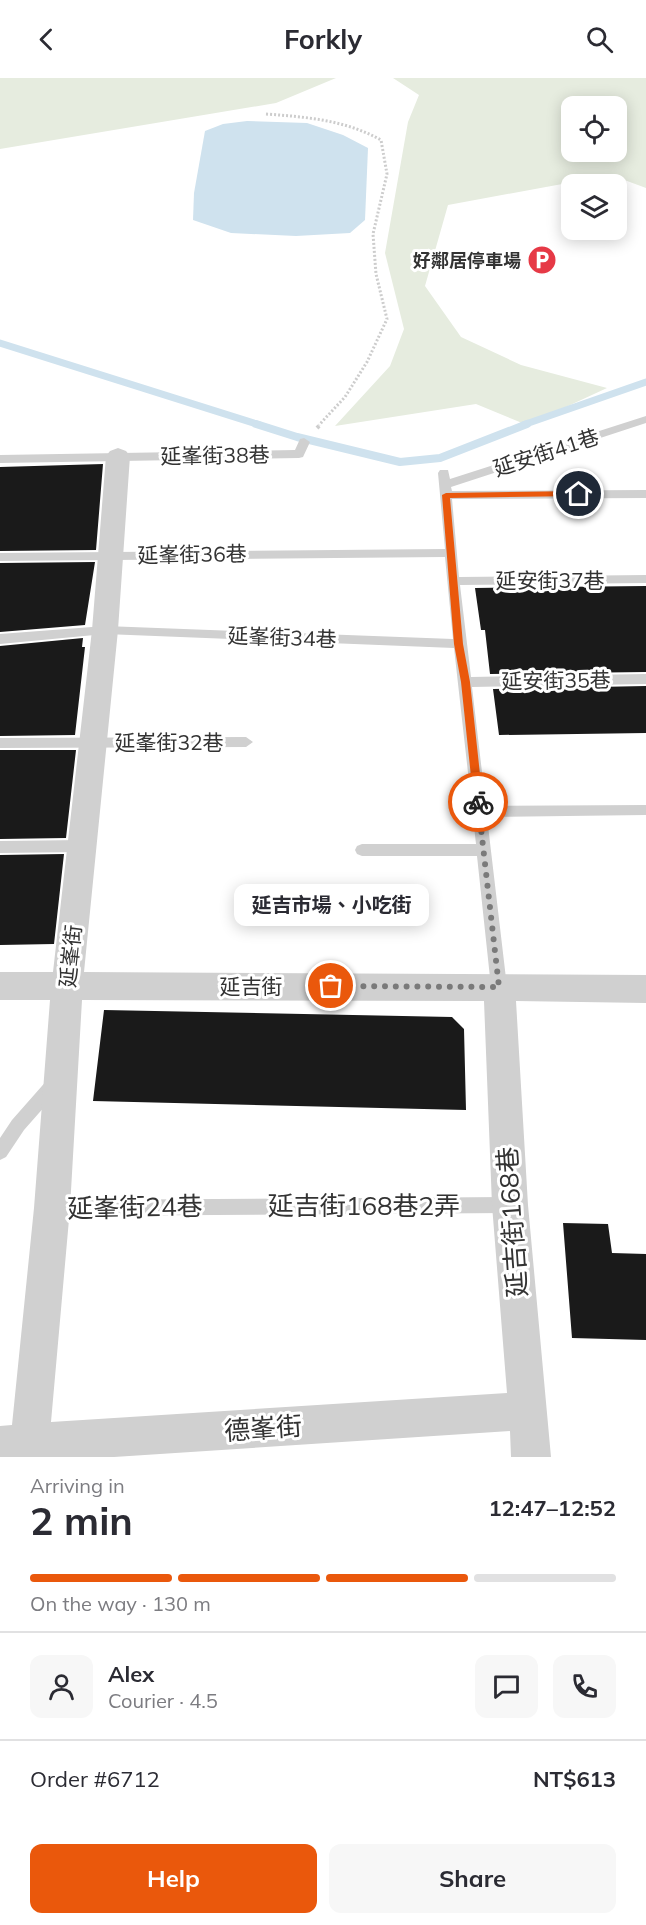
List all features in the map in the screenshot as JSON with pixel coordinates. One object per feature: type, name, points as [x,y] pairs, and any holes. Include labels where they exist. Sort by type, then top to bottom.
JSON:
[{"type":"street","name":"延峯街","points":[[19,1448],[52,1208],[67,986],[105,630],[118,456]]},
{"type":"street","name":"延吉街","points":[[0,986],[646,989]]},
{"type":"street","name":"延吉街168巷","points":[[499,987],[510,1204],[531,1457]]},
{"type":"street","name":"德峯街","points":[[19,1448],[526,1411]]},
{"type":"lane","name":"延安街41巷","points":[[445,484],[646,419]]},
{"type":"lane","name":"延峯街38巷","points":[[118,456],[299,454],[304,442]]},
{"type":"lane","points":[[0,459],[118,456]]},
{"type":"lane","points":[[499,987],[465,682],[458,644],[455,580],[445,484],[646,494]]},
{"type":"lane","name":"延峯街36巷","points":[[0,557],[452,553]]},
{"type":"lane","name":"延安街37巷","points":[[455,580],[646,579]]},
{"type":"lane","name":"延峯街34巷","points":[[0,639],[105,630],[458,644]]},
{"type":"lane","name":"延安街35巷","points":[[465,682],[646,679]]},
{"type":"lane","name":"延峯街32巷","points":[[0,743],[246,742]]},
{"type":"lane","points":[[479,812],[646,810]]},
{"type":"lane","points":[[0,847],[81,846]]},
{"type":"lane","points":[[362,850],[483,850]]},
{"type":"lane","points":[[0,1152],[18,1125],[61,1077]]},
{"type":"lane","name":"延吉街168巷2弄","points":[[219,1206],[510,1204]]},
{"type":"lane","name":"延峯街24巷","points":[[52,1208],[219,1206]]},
{"type":"path","points":[[266,114],[336,122],[368,132],[381,140],[387,174],[374,234],[376,274],[387,319],[367,362],[345,397],[304,442]]},
{"type":"shaded area","points":[[0,78],[336,78],[276,103],[0,149]]},
{"type":"shaded area","points":[[393,78],[646,78],[646,188],[627,181],[627,174],[561,174],[561,184],[448,205],[425,286],[461,337],[521,365],[607,388],[527,425],[476,404],[335,426],[390,366],[404,329],[385,253],[408,122],[419,95]]},
{"type":"water","points":[[247,121],[307,123],[343,135],[368,148],[365,220],[350,233],[296,236],[231,233],[193,220],[194,193],[205,131],[223,124]]},
{"type":"building","points":[[103,464],[96,550],[0,551],[0,467]]},
{"type":"building","points":[[95,562],[85,625],[0,632],[0,563]]},
{"type":"building","points":[[646,586],[646,672],[490,674],[485,630],[481,630],[475,588]]},
{"type":"building","points":[[83,638],[82,647],[85,647],[75,735],[0,736],[0,646]]},
{"type":"building","points":[[646,686],[646,733],[499,735],[493,689]]},
{"type":"building","points":[[0,750],[76,750],[66,838],[0,839]]},
{"type":"building","points":[[64,854],[54,944],[0,945],[0,855]]},
{"type":"building","points":[[104,1010],[452,1017],[464,1029],[466,1110],[93,1101]]},
{"type":"building","points":[[563,1223],[608,1224],[612,1253],[646,1254],[646,1340],[572,1338]]},
{"type":"waterway","points":[[0,343],[260,425]]},
{"type":"waterway","points":[[523,425],[646,382]]},
{"type":"waterway","points":[[256,424],[297,437],[400,462],[440,458],[527,424]]},
{"type":"way so far","points":[[331,986],[499,987],[478,802]]},
{"type":"place","name":"好鄰居停車場","points":[[542,260]]},
{"type":"place","name":"延吉市場、小吃街","points":[[331,986]]},
{"type":"route","points":[[478,802],[465,682],[458,644],[455,580],[446,495],[579,494]]}]
